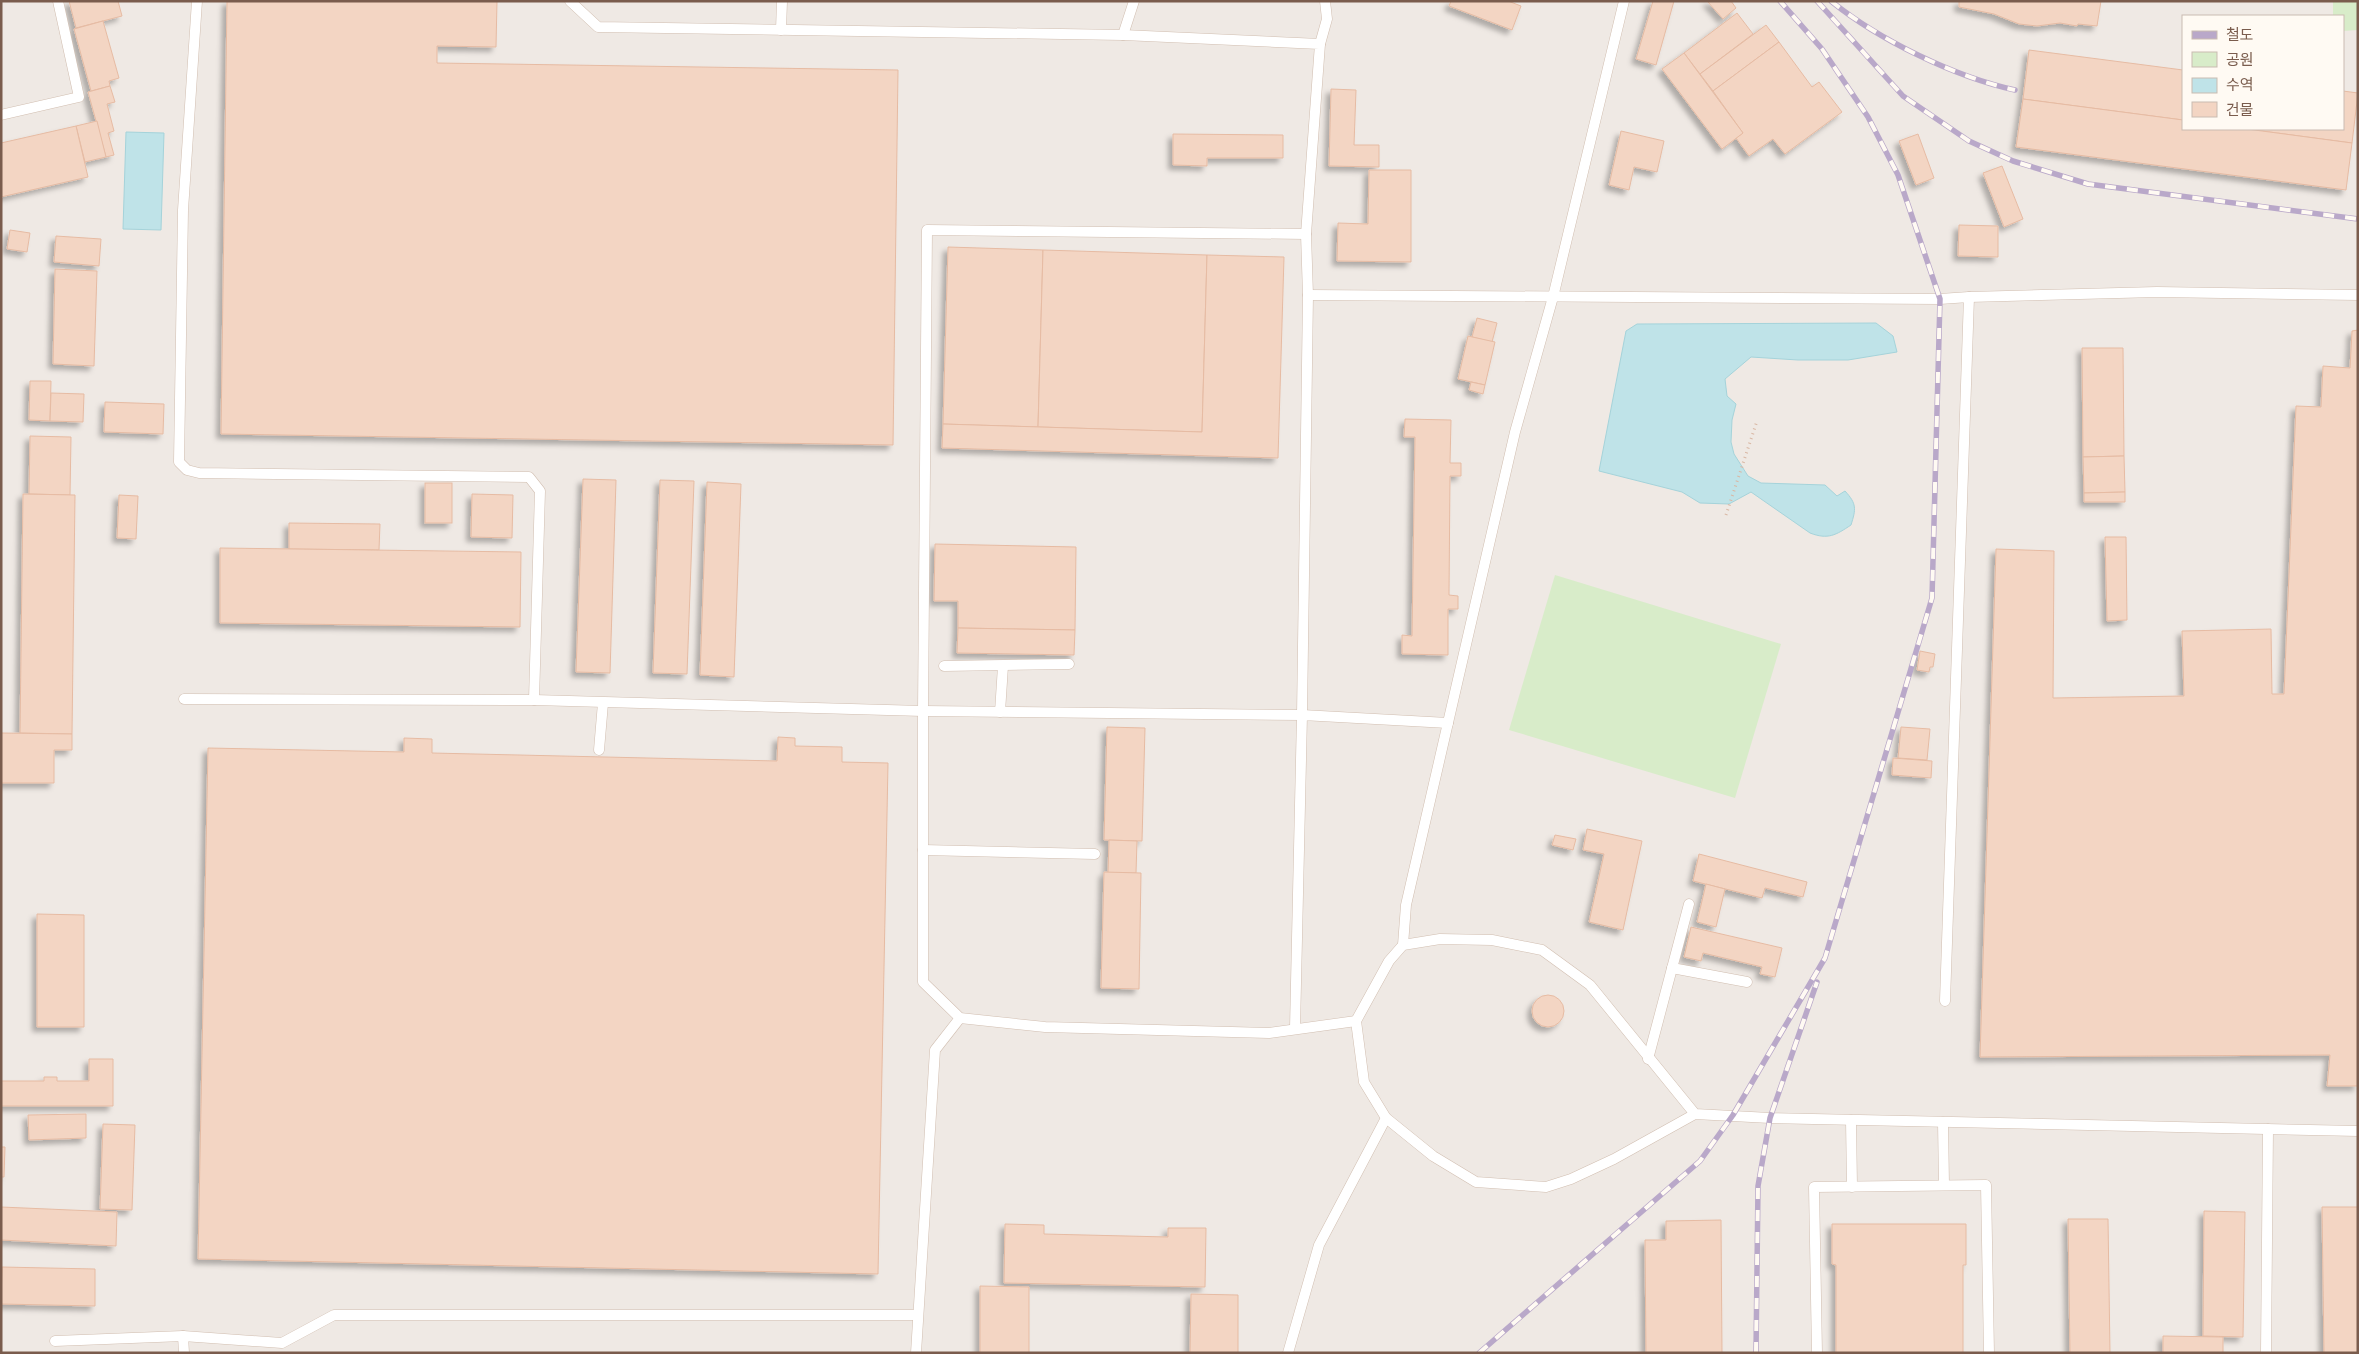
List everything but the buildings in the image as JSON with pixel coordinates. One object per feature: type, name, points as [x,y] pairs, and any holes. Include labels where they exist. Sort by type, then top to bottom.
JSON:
[{"type":"lane","points":[[1,115],[79,97],[58,1]]},
{"type":"lane","points":[[197,1],[184,210],[179,462],[187,470],[199,473],[529,478],[540,491],[534,700]]},
{"type":"lane","points":[[570,1],[598,27],[1123,35],[1320,44]]},
{"type":"lane","points":[[781,30],[782,1]]},
{"type":"lane","points":[[1123,35],[1134,1]]},
{"type":"lane","points":[[1295,1028],[1308,295],[1306,234],[1320,44],[1327,19],[1326,1]]},
{"type":"lane","points":[[1624,1],[1552,297],[1515,432],[1406,906],[1403,945],[1389,961],[1356,1022],[1364,1082],[1386,1118],[1433,1156],[1476,1182],[1546,1187],[1572,1179],[1614,1160],[1695,1114],[1851,1120],[2358,1131]]},
{"type":"lane","points":[[1306,234],[927,230],[923,982],[960,1018],[1045,1027],[1269,1033],[1295,1028],[1356,1022]]},
{"type":"lane","points":[[1308,295],[1920,299],[2157,292],[2358,295]]},
{"type":"lane","points":[[1945,1001],[1969,297]]},
{"type":"lane","points":[[944,666],[1069,664]]},
{"type":"lane","points":[[1000,712],[1003,666]]},
{"type":"lane","points":[[184,699],[534,700],[923,711],[1302,715],[1448,723]]},
{"type":"lane","points":[[599,750],[603,703]]},
{"type":"lane","points":[[923,850],[1095,854]]},
{"type":"lane","points":[[1648,1059],[1689,904]]},
{"type":"lane","points":[[1403,945],[1440,939],[1492,940],[1542,950],[1590,985],[1621,1020],[1648,1059],[1695,1114]]},
{"type":"lane","points":[[1672,968],[1747,982]]},
{"type":"lane","points":[[916,1353],[935,1050],[960,1018]]},
{"type":"lane","points":[[1288,1353],[1319,1245],[1386,1118]]},
{"type":"lane","points":[[1851,1120],[1852,1187]]},
{"type":"lane","points":[[1943,1122],[1944,1185]]},
{"type":"lane","points":[[2266,1353],[2268,1129]]},
{"type":"lane","points":[[1817,1353],[1814,1187],[1944,1185],[1986,1185],[1989,1353]]},
{"type":"lane","points":[[55,1341],[183,1336],[282,1342],[334,1315],[917,1315]]},
{"type":"lane","points":[[183,1336],[184,1353]]},
{"type":"path","points":[[1726,515],[1757,420]]},
{"type":"shaded area","points":[[1,1],[2358,1],[2358,1353],[1,1353]]},
{"type":"green space","points":[[2333,1],[2358,1],[2358,30],[2344,31],[2344,15],[2333,15]]},
{"type":"green space","points":[[1555,575],[1781,644],[1735,798],[1509,730]]},
{"type":"water","points":[[126,132],[164,133],[161,230],[123,229]]},
{"type":"water","points":[[1876,323],[1893,336],[1897,352],[1848,360],[1798,360],[1751,357],[1725,379],[1727,396],[1736,404],[1732,420],[1731,442],[1734,454],[1748,476],[1761,483],[1825,485],[1837,496],[1845,491],[1852,500],[1854,515],[1851,525],[1841,531],[1827,536],[1810,533],[1751,492],[1729,504],[1700,503],[1682,492],[1599,471],[1626,331],[1637,324]]},
{"type":"railway","points":[[1479,1353],[1700,1161],[1733,1115],[1825,958],[1932,598],[1940,299],[1898,175],[1868,117],[1822,49],[1780,1]]},
{"type":"railway","points":[[1817,1],[1903,96],[1969,141],[2013,161],[2088,184],[2358,219]]},
{"type":"railway","points":[[1831,1],[1894,43],[1968,76],[2015,90]]},
{"type":"railway","points":[[1756,1353],[1758,1186],[1770,1118],[1817,982]]}]
